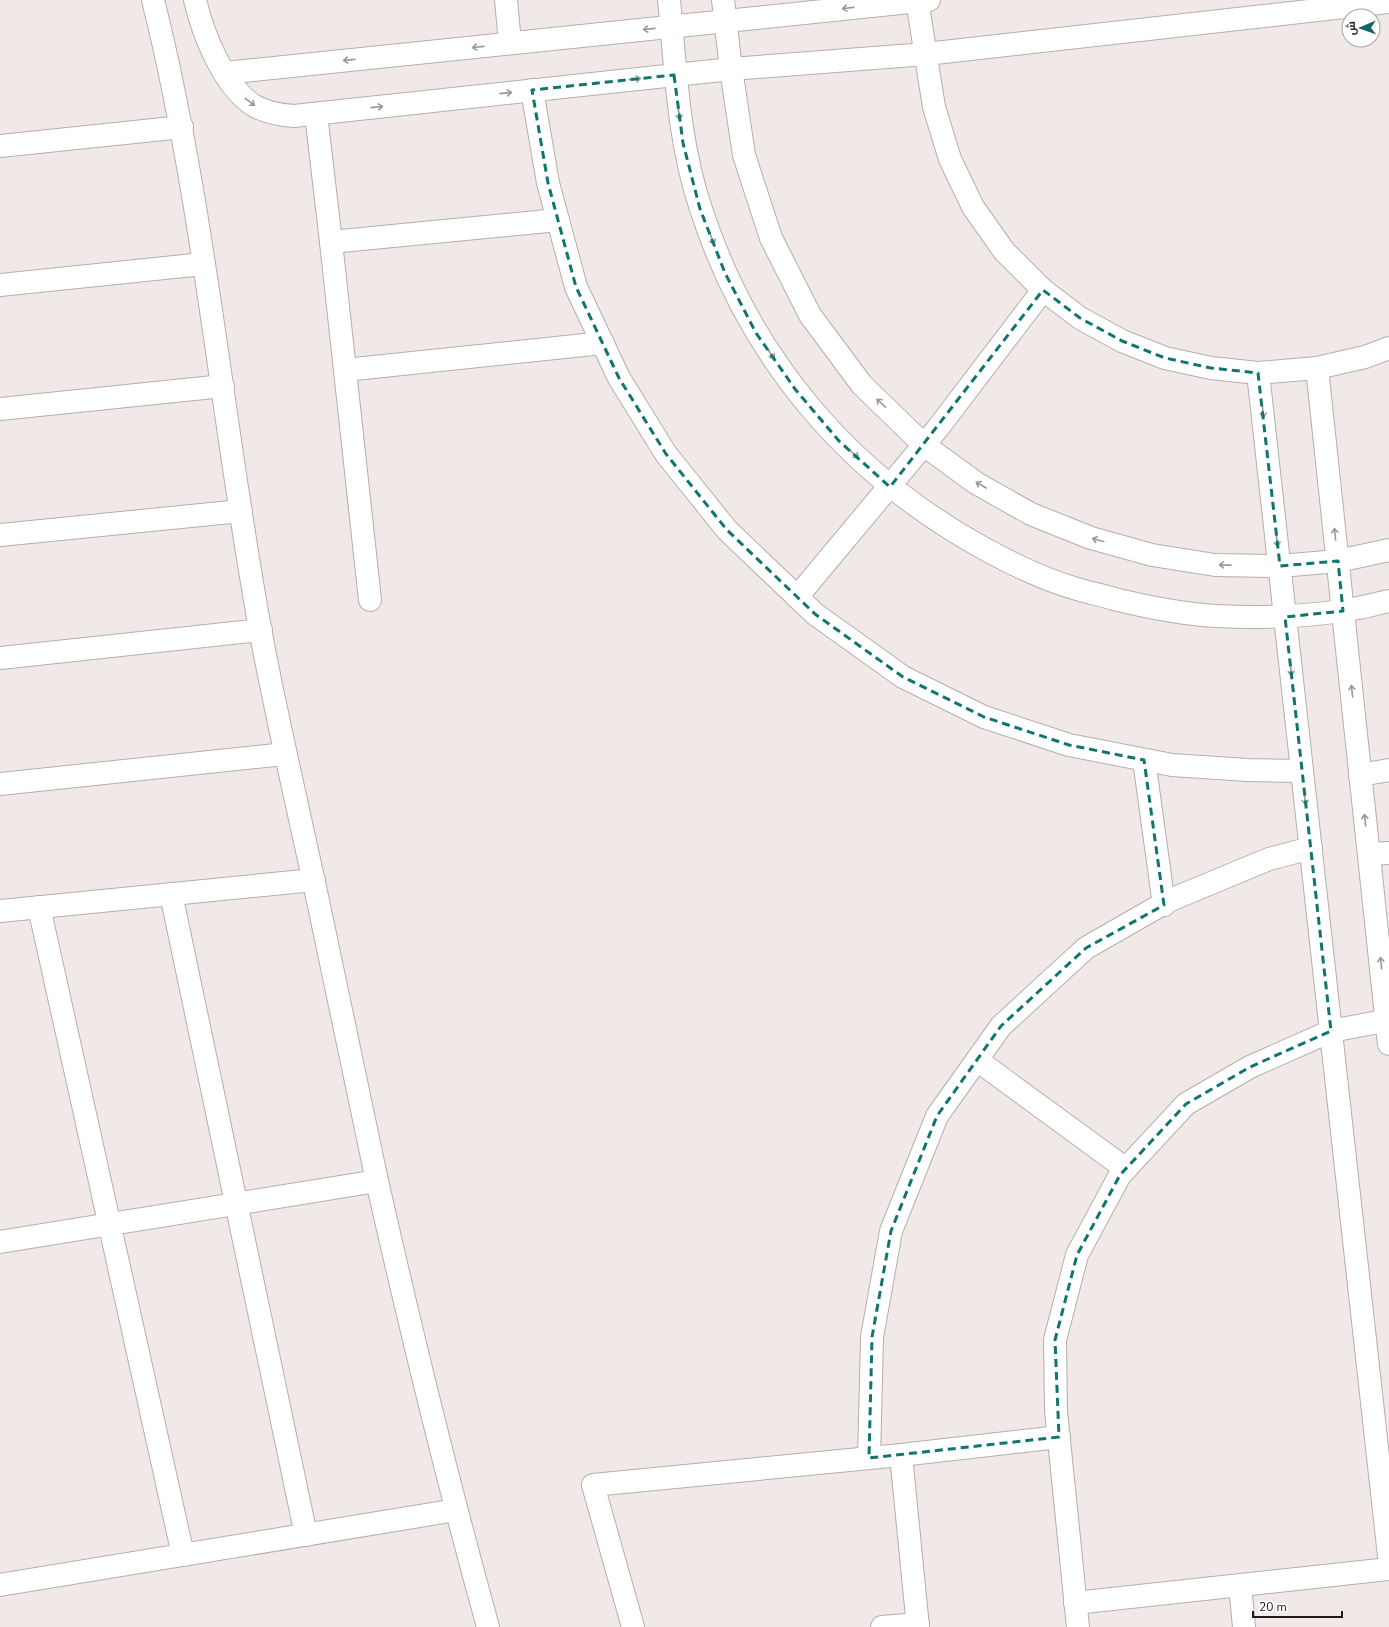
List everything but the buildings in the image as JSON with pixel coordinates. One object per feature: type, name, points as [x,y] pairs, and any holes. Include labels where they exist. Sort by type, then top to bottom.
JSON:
[{"type":"street","points":[[153,0],[182,127],[260,630],[285,754],[314,880],[377,1181],[456,1510],[488,1627]]},
{"type":"street","points":[[194,0],[213,51],[237,91],[254,105],[273,114],[294,116],[731,69],[926,54],[1257,8],[1389,2]]},
{"type":"street","points":[[506,0],[510,43]]},
{"type":"street","points":[[668,0],[674,75],[683,143],[700,209],[725,272],[756,333],[794,389],[839,441],[890,487],[954,532],[1009,562],[1075,588],[1144,606],[1214,616],[1285,617],[1343,611],[1389,601]]},
{"type":"street","points":[[225,73],[671,27],[724,10],[921,0],[926,54],[934,107],[950,159],[973,207],[1004,251],[1043,290],[1080,318],[1122,341],[1165,358],[1211,368],[1258,373],[1317,368],[1365,357],[1389,348]]},
{"type":"street","points":[[724,10],[744,155],[771,238],[810,315],[862,385],[924,445],[976,483],[1031,514],[1091,538],[1152,555],[1215,565],[1280,566],[1338,561],[1389,550]]},
{"type":"street","points":[[532,90],[548,183],[576,287],[619,378],[666,454],[727,530],[815,614],[903,677],[984,717],[1069,745],[1172,765],[1247,770],[1302,771]]},
{"type":"street","points":[[316,114],[332,242],[370,600]]},
{"type":"street","points":[[0,146],[182,127]]},
{"type":"street","points":[[332,242],[558,220]]},
{"type":"street","points":[[0,284],[203,264]]},
{"type":"street","points":[[797,597],[924,445],[1043,290]]},
{"type":"street","points":[[345,370],[603,343]]},
{"type":"street","points":[[1317,368],[1360,775],[1379,853],[1389,1044]]},
{"type":"street","points":[[1258,373],[1389,1556]]},
{"type":"street","points":[[0,409],[222,386]]},
{"type":"street","points":[[0,535],[241,511]]},
{"type":"street","points":[[0,658],[260,630]]},
{"type":"street","points":[[0,784],[285,754]]},
{"type":"street","points":[[1144,760],[1164,905]]},
{"type":"street","points":[[1360,775],[1389,770]]},
{"type":"street","points":[[869,1458],[872,1337],[891,1231],[937,1116],[1000,1026],[1086,948],[1168,902],[1269,859],[1311,848]]},
{"type":"street","points":[[0,911],[314,880]]},
{"type":"street","points":[[172,894],[306,1535]]},
{"type":"street","points":[[39,907],[183,1555]]},
{"type":"street","points":[[1078,1627],[1056,1411],[1055,1340],[1077,1255],[1120,1175],[1186,1104],[1250,1067],[1331,1031],[1388,1020]]},
{"type":"street","points":[[977,1060],[1126,1169]]},
{"type":"street","points":[[0,1242],[377,1181]]},
{"type":"street","points":[[633,1627],[593,1485],[901,1455],[1059,1437]]},
{"type":"street","points":[[882,1627],[918,1626],[901,1455]]},
{"type":"street","points":[[0,1585],[456,1510]]},
{"type":"street","points":[[1075,1603],[1389,1570]]},
{"type":"street","points":[[1240,1586],[1244,1627]]},
{"type":"highlighted area","points":[[674,75],[683,143],[700,209],[725,273],[756,333],[795,389],[839,441],[890,487],[1043,290],[1080,318],[1122,341],[1165,358],[1211,368],[1258,373],[1280,566],[1338,561],[1343,611],[1285,617],[1331,1031],[1250,1067],[1186,1104],[1120,1175],[1077,1255],[1055,1340],[1059,1437],[869,1458],[872,1337],[891,1231],[937,1116],[1001,1026],[1086,948],[1164,905],[1144,760],[1069,745],[984,717],[903,677],[815,614],[727,530],[666,454],[619,378],[576,287],[548,183],[532,90]]}]
